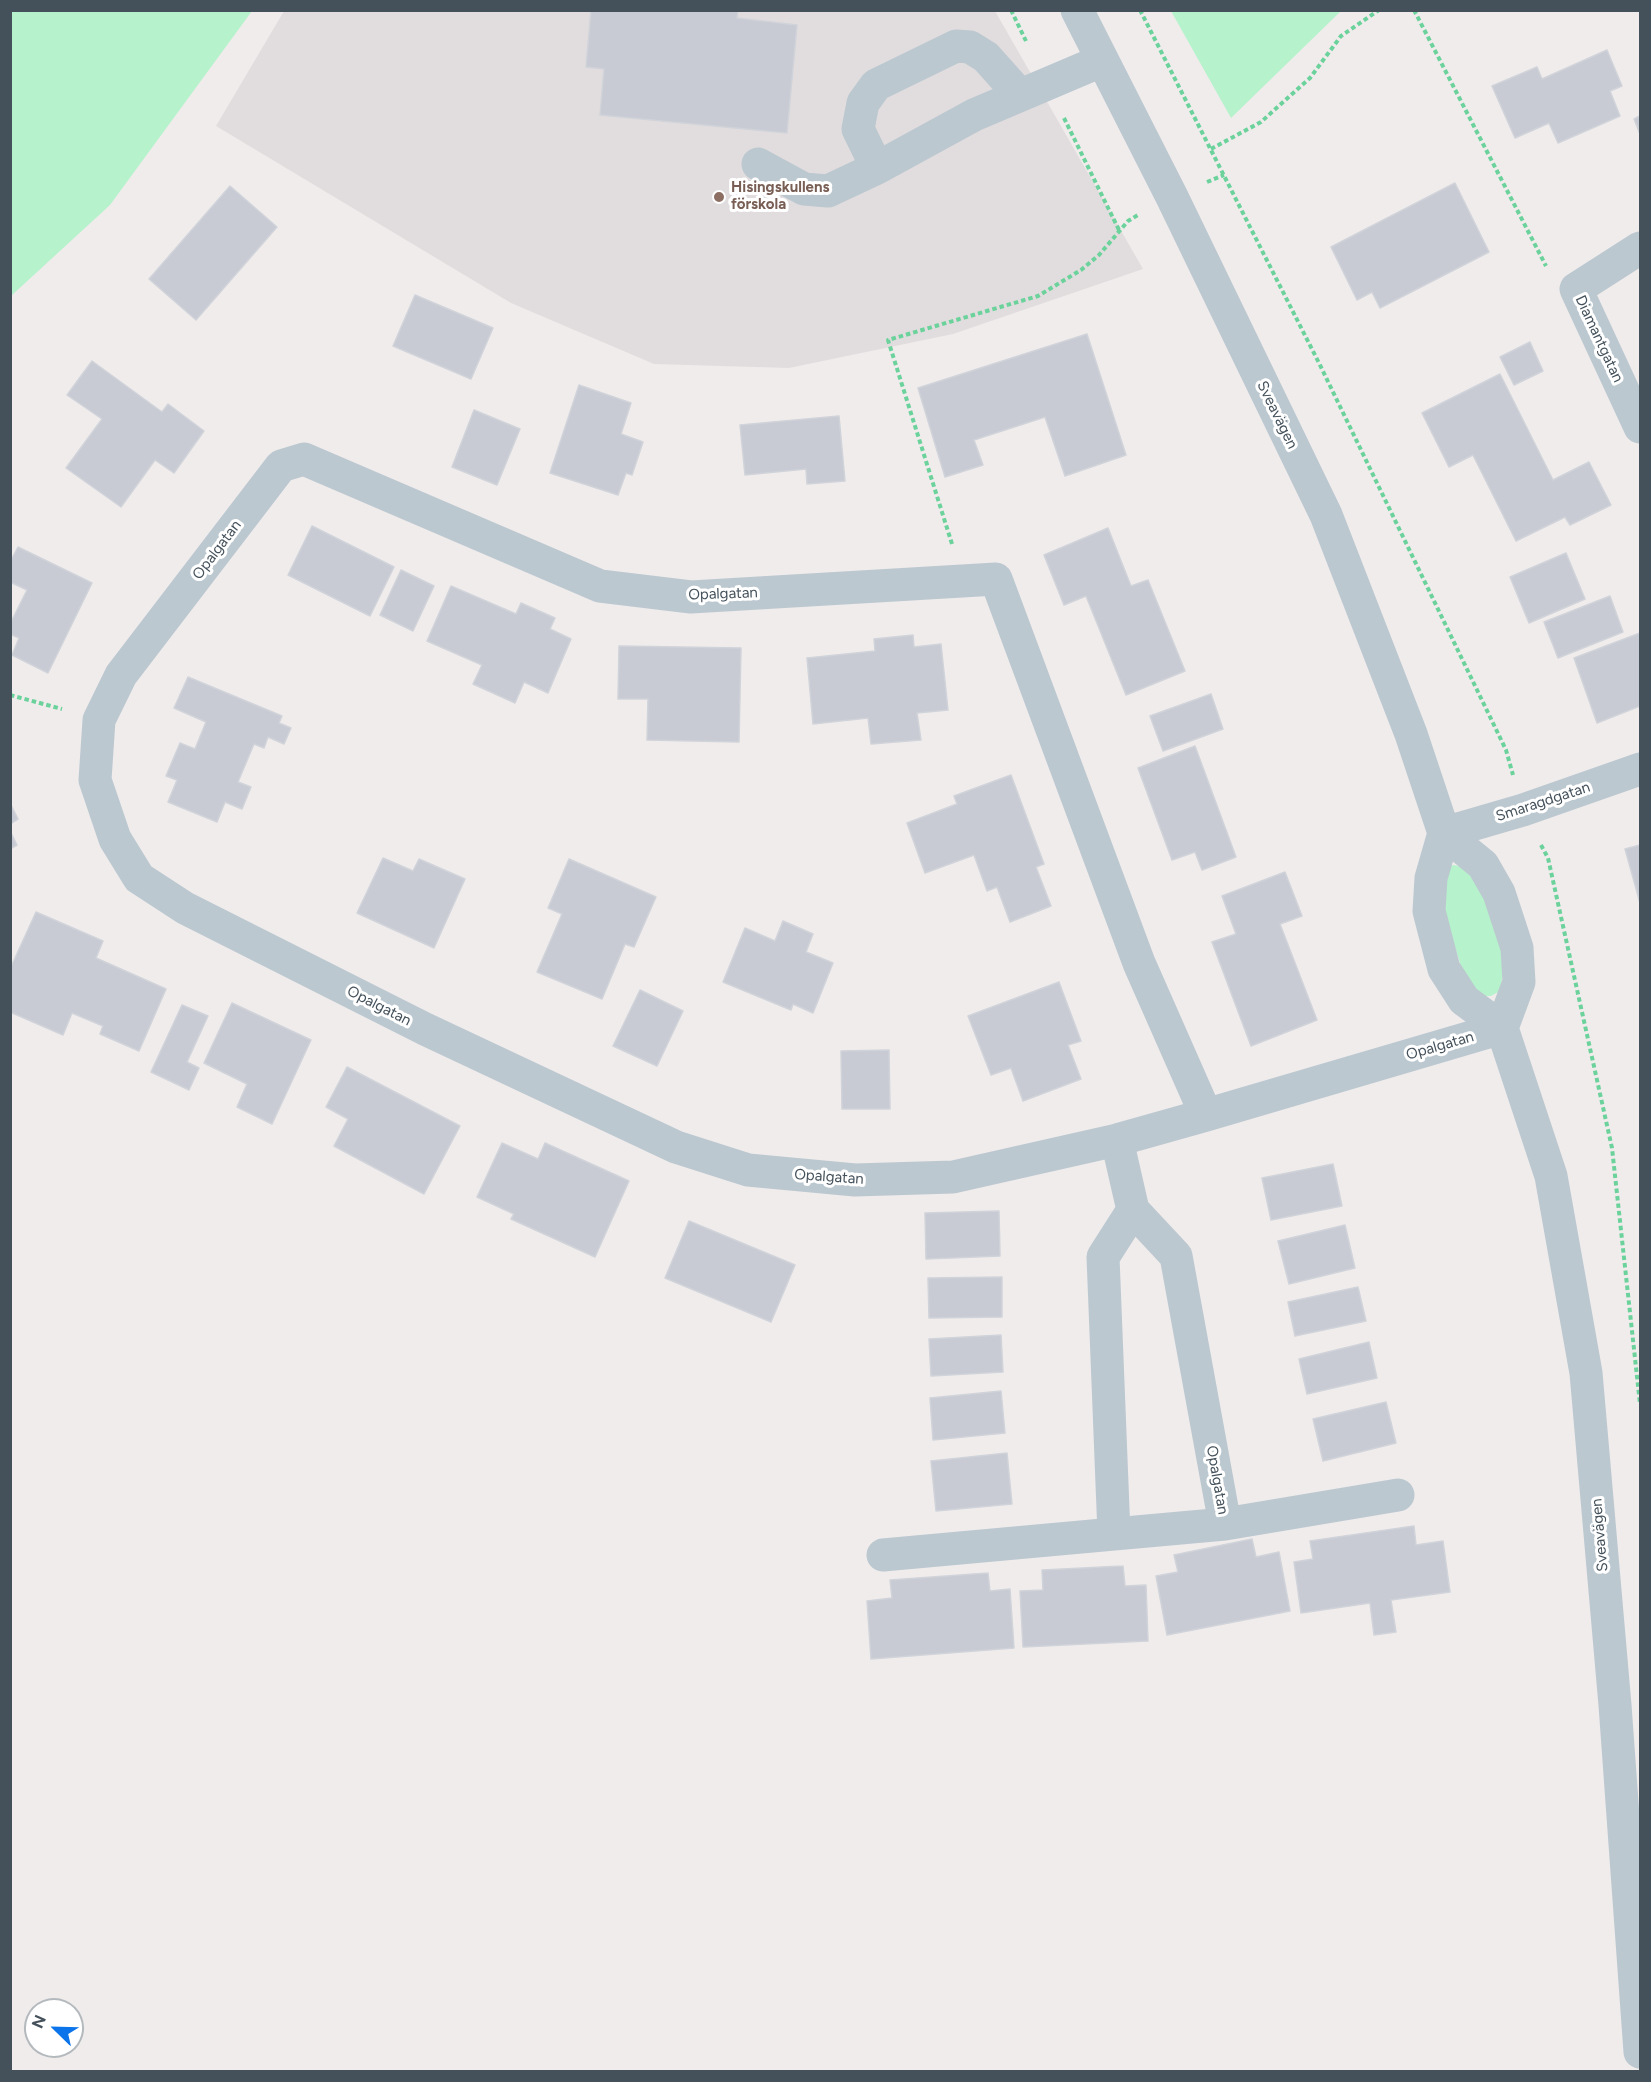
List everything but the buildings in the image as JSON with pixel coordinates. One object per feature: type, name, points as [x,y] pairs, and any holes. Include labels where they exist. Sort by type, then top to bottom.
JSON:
[{"type":"street","name":"Sveavägen","points":[[1077,10],[1172,197],[1326,515],[1411,734],[1444,833]]},
{"type":"street","points":[[877,168],[858,129],[863,103],[876,85],[957,46],[970,47],[986,57],[1020,95]]},
{"type":"street","points":[[758,165],[804,189],[828,191],[877,168],[974,115],[1101,61]]},
{"type":"street","name":"Diamantgatan","points":[[1641,248],[1576,290],[1641,426]]},
{"type":"street","name":"Opalgatan","points":[[1206,1116],[1140,963],[996,579],[963,579],[691,597],[600,586],[304,459],[281,466],[121,675],[99,720],[95,780],[115,838],[139,878],[185,908],[414,1024],[676,1147],[748,1170],[855,1180],[953,1177],[1117,1140],[1206,1116],[1502,1028]]},
{"type":"street","name":"Smaragdgatan","points":[[1444,833],[1523,810],[1641,769]]},
{"type":"street","points":[[1444,833],[1483,865],[1499,893],[1517,948],[1519,982],[1502,1028],[1464,1000],[1444,969],[1429,911],[1431,878],[1444,833]]},
{"type":"street","name":"Sveavägen","points":[[1502,1028],[1551,1176],[1586,1373],[1615,1705],[1641,2052]]},
{"type":"street","points":[[1114,1534],[1103,1257],[1133,1210],[1117,1140]]},
{"type":"street","name":"Opalgatan","points":[[1133,1210],[1176,1256],[1225,1524],[1398,1495]]},
{"type":"street","points":[[883,1555],[1225,1524]]},
{"type":"path","points":[[1140,10],[1326,376],[1506,750],[1523,810],[1548,858],[1612,1148],[1641,1404]]},
{"type":"path","points":[[1211,149],[1261,122],[1310,78],[1341,36],[1379,10]]},
{"type":"path","points":[[1414,10],[1550,274],[1576,290]]},
{"type":"path","points":[[963,579],[888,340],[1038,296],[1081,270],[1099,255],[1128,221],[1172,197],[1224,175]]},
{"type":"path","points":[[10,695],[99,720]]},
{"type":"shaded area","name":"Hisingskullens förskola","points":[[284,11],[995,11],[1143,269],[953,334],[789,368],[654,364],[511,303],[216,126]]},
{"type":"green space","points":[[11,10],[252,11],[110,205],[11,296]]},
{"type":"green space","points":[[1171,11],[1341,11],[1231,118]]},
{"type":"green space","points":[[1450,866],[1463,867],[1479,883],[1504,959],[1500,991],[1491,996],[1485,996],[1478,991],[1464,976],[1441,901]]},
{"type":"place","name":"Hisingskullens förskola","points":[[719,197]]}]
